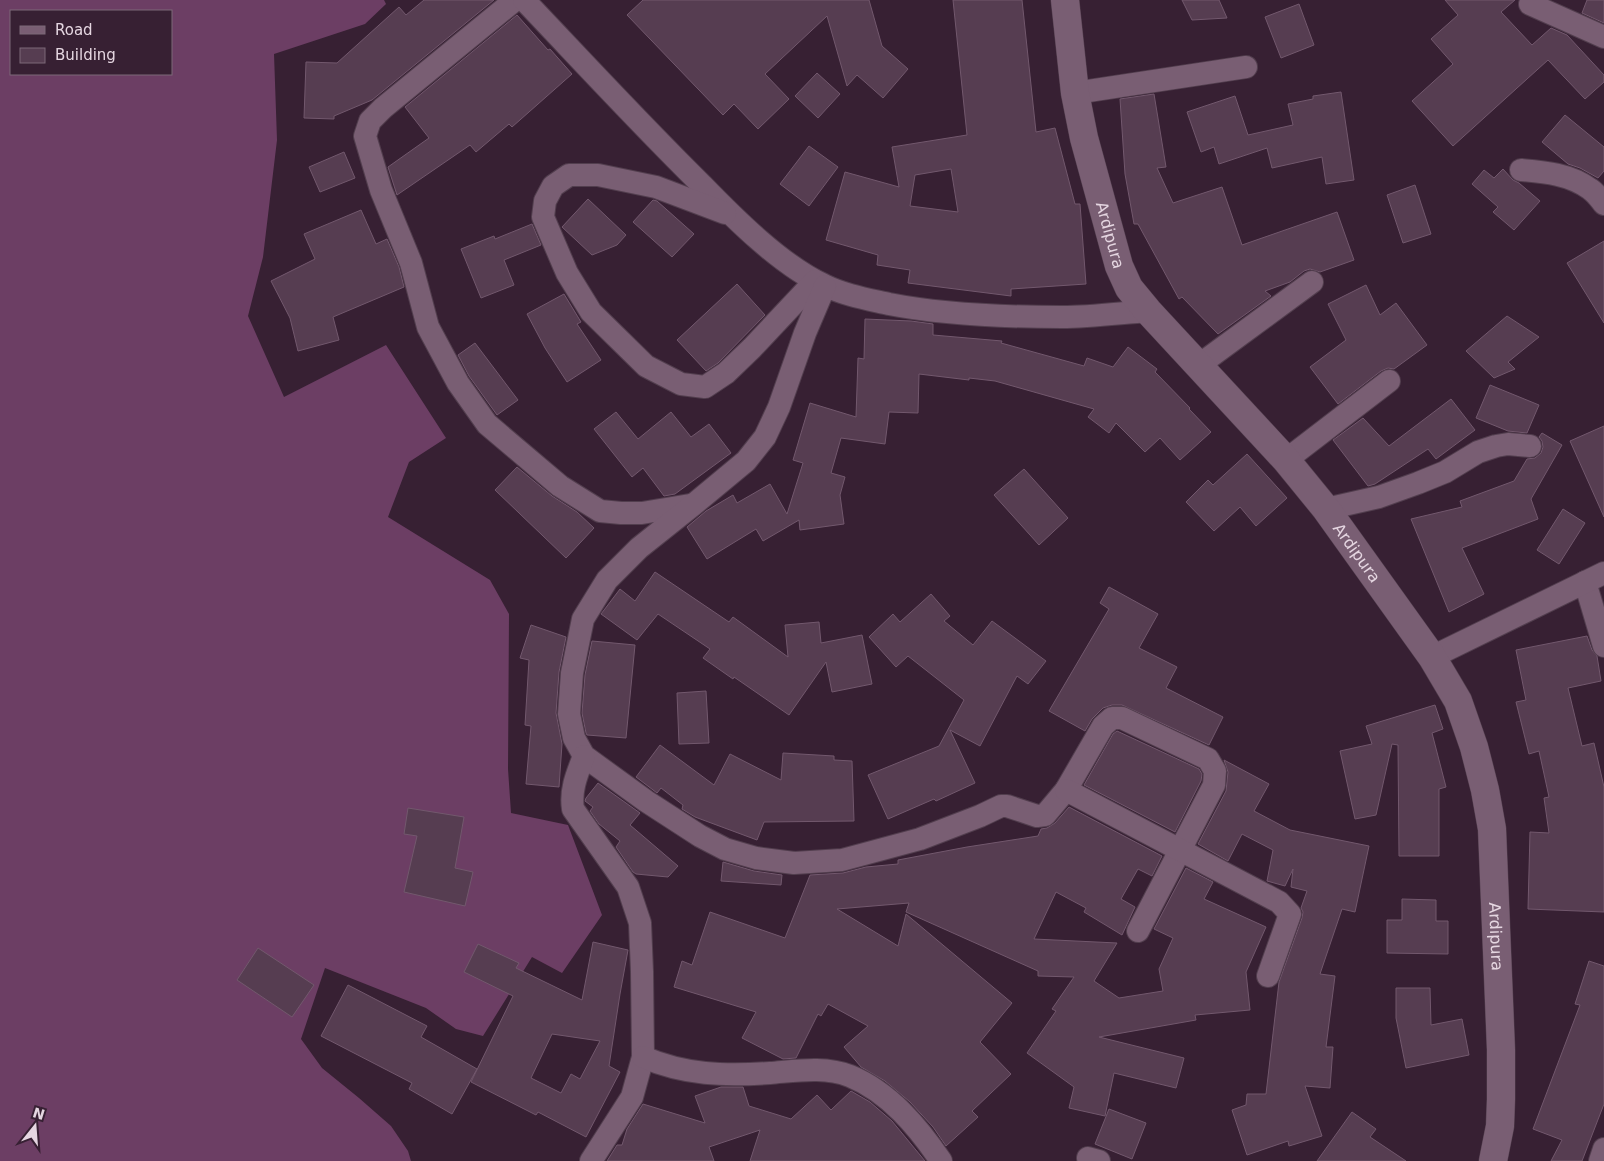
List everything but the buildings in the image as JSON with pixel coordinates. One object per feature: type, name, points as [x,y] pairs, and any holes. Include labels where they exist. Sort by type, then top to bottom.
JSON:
[{"type":"street","points":[[515,0],[383,108],[370,121],[365,136],[381,190],[411,263],[428,327],[458,382],[487,424],[560,486],[600,511],[642,512],[693,505]]},
{"type":"street","points":[[524,0],[654,138],[733,216],[804,275],[858,298],[917,309],[984,315],[1063,317],[1148,312]]},
{"type":"street","name":"Ardipura","points":[[1065,0],[1075,93],[1084,138],[1119,266],[1130,288],[1148,312],[1286,460],[1326,509],[1432,657],[1458,702],[1480,773],[1492,829],[1497,925],[1501,1089],[1500,1126],[1493,1161]]},
{"type":"street","points":[[1530,4],[1604,37]]},
{"type":"street","points":[[1075,93],[1246,67]]},
{"type":"street","points":[[1521,170],[1548,172],[1576,181],[1592,190],[1604,204]]},
{"type":"street","points":[[733,216],[656,187],[598,175],[569,175],[553,186],[545,201],[544,216],[568,273],[591,312],[646,366],[681,384],[705,388],[726,373],[820,283]]},
{"type":"street","points":[[1199,365],[1312,282]]},
{"type":"street","points":[[820,283],[805,333],[779,406],[765,437],[746,460],[639,548],[607,580],[583,619],[572,673],[569,714],[574,738],[584,756],[646,802],[700,836],[725,849],[756,858],[794,863],[842,860],[920,839],[1001,806],[1041,816],[1045,815],[1066,790],[1103,726],[1112,718],[1122,718],[1208,759],[1215,771],[1214,785],[1138,931]]},
{"type":"street","points":[[1286,460],[1389,381]]},
{"type":"street","points":[[1326,509],[1379,497],[1418,483],[1445,472],[1478,452],[1496,446],[1508,444],[1530,446]]},
{"type":"street","points":[[1432,657],[1594,577],[1604,646]]},
{"type":"street","points":[[584,756],[573,785],[572,809],[628,886],[640,922],[642,972],[643,1056],[632,1097],[591,1161]]},
{"type":"street","points":[[1066,790],[1279,902],[1290,914],[1268,976]]},
{"type":"street","points":[[643,1056],[662,1065],[685,1071],[719,1075],[818,1070],[849,1076],[876,1090],[904,1114],[941,1161]]},
{"type":"street","points":[[1600,1161],[1604,1149]]},
{"type":"shaded area","points":[[0,0],[384,0],[386,4],[365,24],[274,54],[277,140],[263,257],[248,316],[284,397],[386,345],[446,438],[409,462],[388,517],[490,580],[509,614],[508,769],[511,813],[568,825],[602,915],[562,973],[532,957],[483,1036],[456,1029],[426,1008],[325,968],[301,1039],[322,1068],[391,1126],[408,1151],[411,1161],[0,1161]]}]
